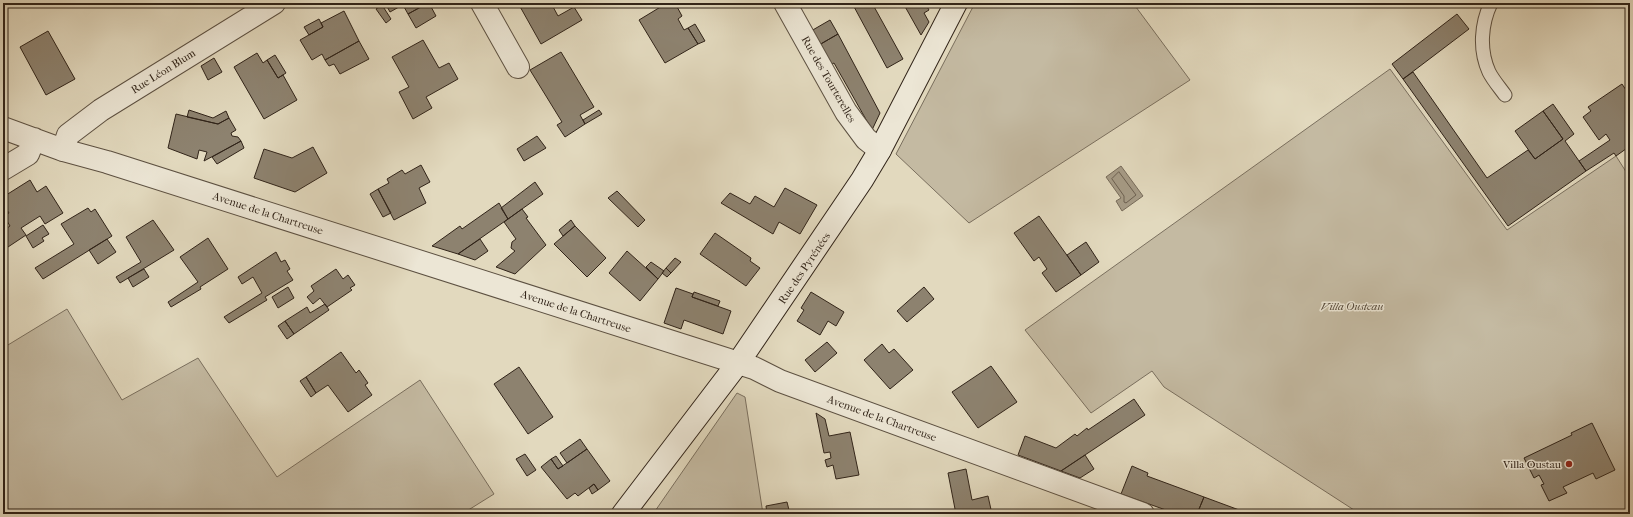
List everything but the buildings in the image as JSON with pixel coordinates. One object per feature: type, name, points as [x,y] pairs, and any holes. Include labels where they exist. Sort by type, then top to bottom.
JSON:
[{"type":"street","name":"Rue Léon Blum","points":[[63,150],[68,135],[101,110],[274,3]]},
{"type":"street","points":[[482,3],[518,67]]},
{"type":"street","name":"Rue des Tourterelles","points":[[785,3],[846,112],[866,139],[880,150]]},
{"type":"street","name":"Rue des Pyrénées","points":[[623,514],[738,363],[831,228],[880,150],[956,3]]},
{"type":"street","name":"Avenue de la Chartreuse","points":[[3,128],[63,150],[107,162],[738,363],[780,381],[1143,514]]},
{"type":"street","points":[[3,169],[28,154],[34,139]]},
{"type":"lane","points":[[1492,3],[1485,17],[1482,49],[1489,72],[1505,95]]},
{"type":"green space","points":[[975,3],[1133,3],[1190,80],[969,223],[896,154]]},
{"type":"green space","name":"Villa Ousteau","points":[[1390,69],[1507,230],[1616,156],[1630,178],[1630,514],[1353,514],[1354,510],[1164,387],[1152,371],[1091,413],[1025,330]]},
{"type":"green space","points":[[67,309],[122,400],[198,358],[277,477],[420,380],[494,494],[462,514],[3,514],[3,348]]},
{"type":"green space","points":[[737,393],[745,397],[763,514],[653,514]]},
{"type":"water","points":[[1121,166],[1143,196],[1122,211],[1116,201],[1121,198],[1106,177]]},
{"type":"place","name":"Villa Oustau","points":[[1569,464]]}]
